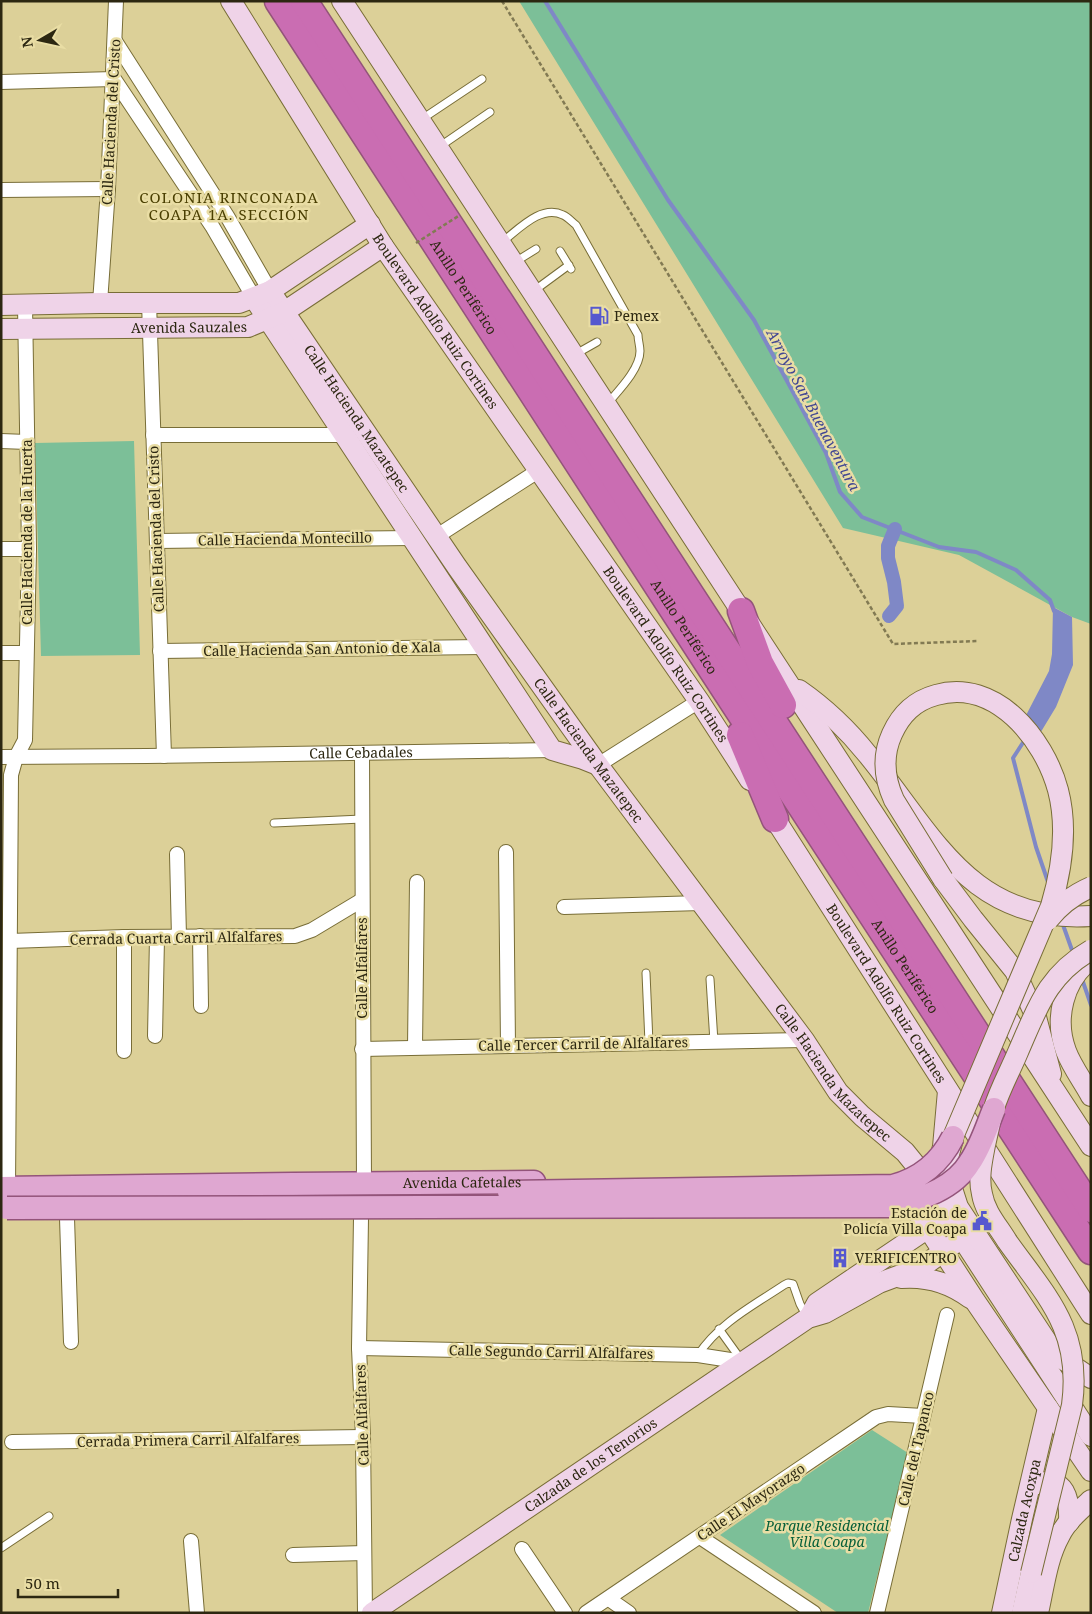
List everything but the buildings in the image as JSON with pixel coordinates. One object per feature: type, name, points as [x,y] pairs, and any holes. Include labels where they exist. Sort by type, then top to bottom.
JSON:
[{"type":"highway","name":"Anillo Periférico","points":[[278,1],[1091,1251]]},
{"type":"highway","name":"Anillo Periférico","points":[[304,1],[1091,1209]]},
{"type":"highway","points":[[741,611],[760,663],[799,735],[832,810]]},
{"type":"highway","points":[[716,676],[775,819]]},
{"type":"main road","name":"Boulevard Adolfo Ruiz Cortines","points":[[231,1],[383,246],[699,701],[1091,1314]]},
{"type":"main road","points":[[342,1],[1091,1146]]},
{"type":"main road","name":"Avenida Sauzales","points":[[1,305],[149,302],[239,303],[262,295],[370,224]]},
{"type":"main road","name":"Avenida Sauzales","points":[[1,329],[248,327],[277,315],[383,246]]},
{"type":"main road","name":"Calle Hacienda Mazatepec","points":[[262,295],[316,375],[436,536],[598,765],[804,1040],[838,1092],[862,1116],[905,1152],[922,1172],[947,1216],[1091,1436]]},
{"type":"main road","points":[[215,327],[216,302]]},
{"type":"main road","name":"Calle Hacienda Mazatepec","points":[[316,375],[345,435],[552,750]]},
{"type":"main road","points":[[440,580],[457,567]]},
{"type":"main road","points":[[789,683],[823,709],[854,739],[869,755],[942,852],[965,875],[983,889],[1008,902],[1033,911],[1069,917],[1091,916]]},
{"type":"main road","points":[[390,1184],[473,1192],[893,1186],[924,1173],[941,1157],[953,1137],[1038,934],[1051,906],[1062,856],[1063,822],[1058,789],[1046,759],[1027,731],[1015,718],[984,697],[966,692],[949,692],[925,699],[909,709],[897,723],[886,752],[885,772],[890,791],[943,879],[1008,961],[1020,978],[1036,1017],[1055,1091]]},
{"type":"main road","name":"Calle Cebadales","points":[[552,750],[598,765]]},
{"type":"main road","points":[[1038,934],[1058,909],[1091,887]]},
{"type":"main road","points":[[4,1202],[891,1206],[905,1203],[928,1195],[954,1181],[970,1163],[1045,993],[1064,968],[1091,950]]},
{"type":"main road","points":[[1091,959],[1071,979],[1062,1004],[1061,1030],[1066,1052],[1091,1096]]},
{"type":"main road","points":[[923,1220],[921,1202],[922,1172],[938,1158],[943,1147],[948,1091]]},
{"type":"main road","points":[[994,1109],[981,1169],[982,1195],[988,1213],[1055,1307],[1069,1343],[1074,1374],[1072,1405],[1022,1613]]},
{"type":"main road","points":[[953,1137],[948,1158],[948,1169],[958,1207],[1047,1342],[1064,1360],[1091,1378]]},
{"type":"main road","name":"Avenida Cafetales","points":[[4,1202],[293,1184],[858,1179],[896,1178],[922,1172]]},
{"type":"main road","points":[[896,1178],[974,1301],[1091,1470]]},
{"type":"main road","points":[[852,1214],[866,1202],[866,1185],[858,1179]]},
{"type":"main road","points":[[290,1218],[304,1209],[308,1199],[306,1190],[302,1186],[293,1184]]},
{"type":"main road","points":[[4,1202],[67,1218],[852,1214],[923,1220]]},
{"type":"main road","name":"Calzada de los Tenorios","points":[[808,1318],[817,1303],[923,1220],[947,1216]]},
{"type":"main road","name":"Calzada de los Tenorios","points":[[372,1613],[808,1318],[825,1313],[869,1288],[922,1267],[962,1238]]},
{"type":"main road","points":[[897,1278],[911,1277],[938,1282],[963,1293],[974,1301]]},
{"type":"main road","name":"Calzada Acoxpa","points":[[1002,1613],[1048,1408]]},
{"type":"main road","points":[[1029,1488],[1045,1482],[1055,1483],[1068,1496],[1069,1502],[1078,1516]]},
{"type":"main road","points":[[1022,1519],[1036,1509],[1048,1510],[1060,1522],[1078,1516]]},
{"type":"main road","points":[[1038,1613],[1052,1552],[1078,1516]]},
{"type":"street","name":"Calle Hacienda del Cristo","points":[[100,303],[101,189],[114,79],[116,1]]},
{"type":"street","name":"Calle Hacienda Mazatepec","points":[[115,41],[227,216],[262,295]]},
{"type":"street","name":"Calle Hacienda Mazatepec","points":[[114,79],[212,226],[262,295]]},
{"type":"street","points":[[1,82],[114,79]]},
{"type":"street","points":[[1,190],[101,189]]},
{"type":"street","points":[[212,226],[227,216]]},
{"type":"street","name":"Calle Hacienda del Cristo","points":[[149,302],[164,756]]},
{"type":"street","name":"Calle Hacienda de la Huerta","points":[[4,1202],[5,1078],[10,941],[11,774],[16,757],[25,740],[29,549],[25,305]]},
{"type":"street","points":[[153,435],[345,435]]},
{"type":"street","points":[[1,441],[27,442]]},
{"type":"street","points":[[436,536],[538,471]]},
{"type":"street","name":"Calle Hacienda Montecillo","points":[[157,541],[412,538]]},
{"type":"street","points":[[1,549],[29,549]]},
{"type":"street","name":"Calle Hacienda San Antonio de Xala","points":[[160,651],[483,647]]},
{"type":"street","points":[[1,653],[26,653]]},
{"type":"street","points":[[598,765],[699,701]]},
{"type":"street","name":"Calle Cebadales","points":[[1,757],[552,750]]},
{"type":"street","name":"Calle Alfalfares","points":[[362,753],[364,1184]]},
{"type":"street","points":[[506,852],[508,1046]]},
{"type":"street","points":[[177,854],[179,937]]},
{"type":"street","points":[[415,1048],[417,882]]},
{"type":"street","name":"Cerrada Cuarta Carril Alfalfares","points":[[10,941],[200,936],[295,936],[312,930],[362,900]]},
{"type":"street","points":[[564,907],[701,903]]},
{"type":"street","points":[[200,936],[201,1006]]},
{"type":"street","points":[[124,938],[124,1051]]},
{"type":"street","points":[[155,1036],[157,938]]},
{"type":"street","name":"Calle Tercer Carril de Alfalfares","points":[[362,1049],[804,1040]]},
{"type":"street","points":[[67,1218],[72,1342]]},
{"type":"street","name":"Calle Alfalfares","points":[[361,1218],[359,1348],[363,1437],[365,1613]]},
{"type":"street","name":"Calle del Tapanco","points":[[877,1613],[947,1315]]},
{"type":"street","name":"Calle Segundo Carril Alfalfares","points":[[359,1348],[698,1355],[743,1362]]},
{"type":"street","name":"Calle El Mayorazgo","points":[[586,1613],[876,1417],[888,1414],[923,1416]]},
{"type":"street","name":"Cerrada Primera Carril Alfalfares","points":[[12,1442],[363,1437]]},
{"type":"street","points":[[700,1537],[814,1613]]},
{"type":"street","points":[[191,1541],[197,1613]]},
{"type":"street","points":[[522,1549],[565,1613]]},
{"type":"street","points":[[293,1555],[364,1553]]},
{"type":"street","points":[[609,1599],[629,1613]]},
{"type":"lane","points":[[420,120],[482,79]]},
{"type":"lane","points":[[438,148],[490,112]]},
{"type":"lane","points":[[500,244],[531,220],[544,213],[562,214],[576,225],[638,335],[640,353],[634,370],[606,405]]},
{"type":"lane","points":[[513,263],[536,249]]},
{"type":"lane","points":[[532,292],[570,267],[560,251]]},
{"type":"lane","points":[[574,356],[597,342]]},
{"type":"lane","points":[[274,823],[362,819]]},
{"type":"lane","points":[[646,974],[649,1043]]},
{"type":"lane","points":[[710,979],[714,1042]]},
{"type":"lane","points":[[698,1355],[719,1329],[788,1283],[793,1284],[800,1304],[808,1318]]},
{"type":"lane","points":[[719,1329],[743,1362]]},
{"type":"lane","points":[[1,1548],[49,1516]]},
{"type":"path","points":[[502,1],[893,644],[977,641]]},
{"type":"path","points":[[416,243],[460,215]]},
{"type":"green space","points":[[519,1],[1091,1],[1091,624],[1072,617],[959,555],[843,528]]},
{"type":"green space","points":[[134,441],[140,655],[41,656],[35,443]]},
{"type":"green space","name":"Parque Residencial Villa Coapa","points":[[872,1430],[908,1453],[868,1613],[838,1613],[720,1535]]},
{"type":"water","points":[[1053,607],[1072,617],[1073,665],[1056,707],[1036,740],[1021,725],[1049,671],[1052,654]]},
{"type":"waterway","name":"Arroyo San Buenaventura","points":[[545,1],[668,200],[754,320],[826,453],[840,492],[862,517],[939,547],[976,552],[1016,570],[1050,600],[1054,611]]},
{"type":"waterway","points":[[889,616],[897,606],[888,558],[888,546],[895,529]]},
{"type":"waterway","name":"Arroyo San Buenaventura","points":[[1026,738],[1013,758],[1036,847],[1048,882]]},
{"type":"waterway","name":"Arroyo San Buenaventura","points":[[1062,922],[1073,953]]},
{"type":"waterway","name":"Arroyo San Buenaventura","points":[[1082,979],[1091,1005]]},
{"type":"place","name":"Pemex","points":[[599,316]]},
{"type":"place","name":"Estación de Policía Villa Coapa","points":[[982,1221]]},
{"type":"place","name":"VERIFICENTRO","points":[[840,1258]]},
{"type":"district","name":"COLONIA RINCONADA COAPA 1A. SECCIÓN","points":[[229,206]]}]
